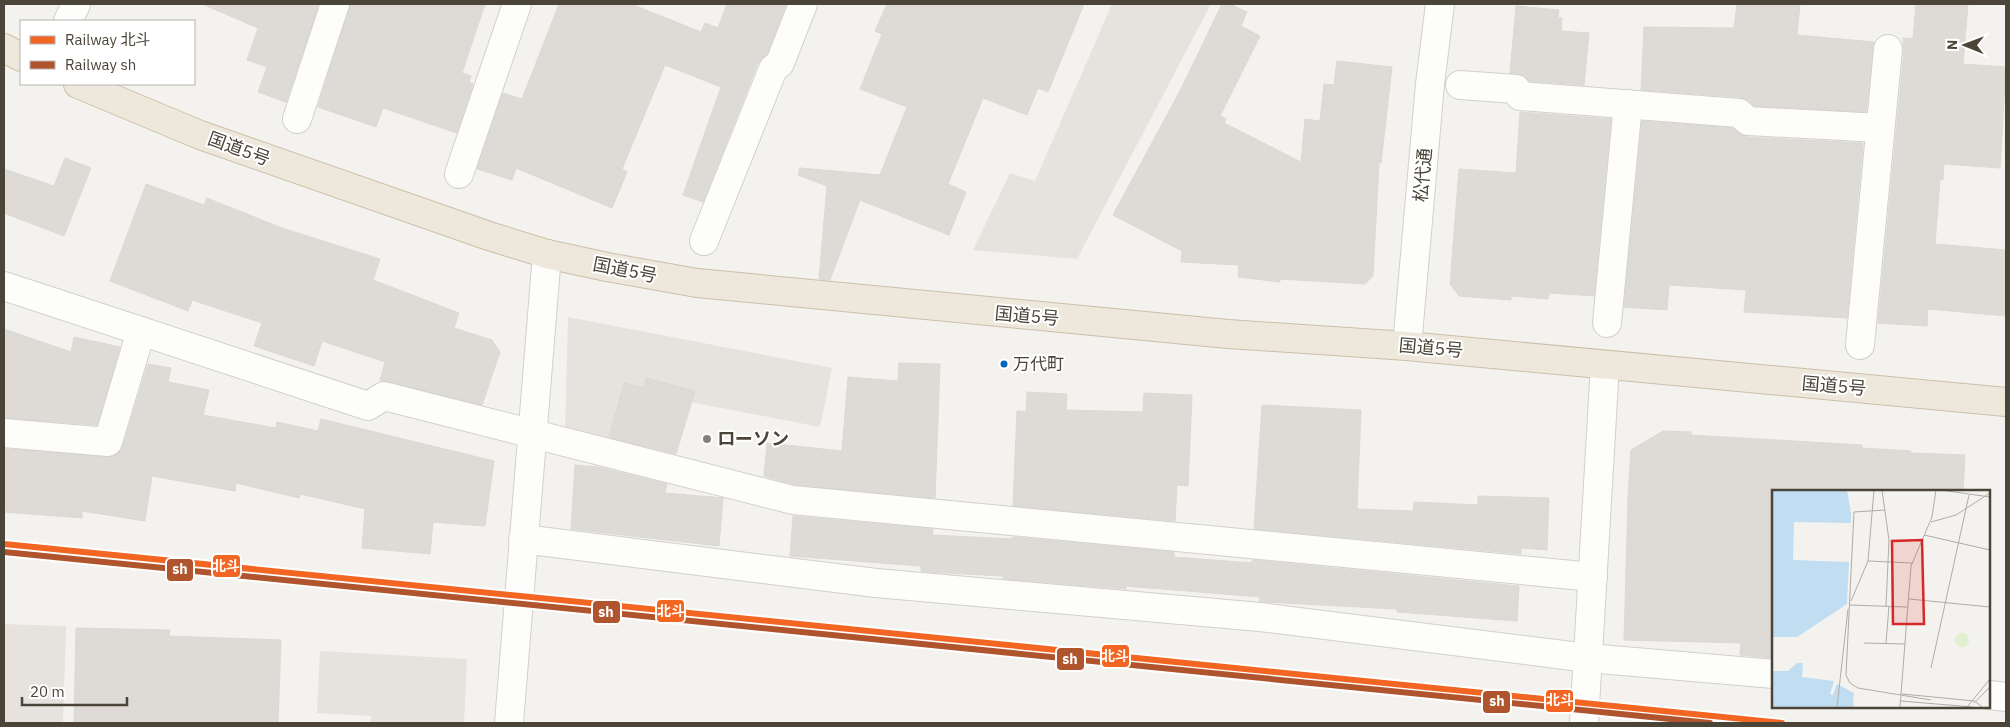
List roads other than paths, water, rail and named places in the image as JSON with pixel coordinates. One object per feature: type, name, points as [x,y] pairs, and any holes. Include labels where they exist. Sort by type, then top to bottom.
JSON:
[{"type":"highway","points":[[4,48],[20,56]]},
{"type":"highway","name":"国道5号","points":[[80,85],[284,166],[547,254],[697,283],[1208,333],[1406,346],[2006,402]]},
{"type":"street","points":[[68,20],[76,4]]},
{"type":"street","points":[[297,119],[335,4]]},
{"type":"street","points":[[459,174],[517,4]]},
{"type":"street","points":[[704,241],[773,69],[780,63],[803,4]]},
{"type":"street","name":"松代通","points":[[1406,346],[1440,4]]},
{"type":"street","points":[[1860,344],[1888,49]]},
{"type":"street","points":[[1460,85],[1516,89],[1520,96],[1739,112],[1748,121],[1880,128]]},
{"type":"street","points":[[1607,323],[1628,104]]},
{"type":"street","points":[[508,723],[547,254]]},
{"type":"street","points":[[4,286],[368,406],[384,396],[793,500],[1592,577]]},
{"type":"street","points":[[4,433],[108,442],[141,331]]},
{"type":"street","points":[[1584,723],[1605,365]]},
{"type":"street","points":[[523,539],[876,582],[1260,617],[1588,658],[1772,674]]},
{"type":"street","points":[[1990,695],[2006,697]]},
{"type":"rail line","name":"北斗","points":[[4,544],[1782,723]]},
{"type":"rail line","name":"sh","points":[[4,552],[1710,723]]},
{"type":"place","name":"万代町","points":[[1004,364]]},
{"type":"place","name":"ローソン","points":[[707,439]]}]
